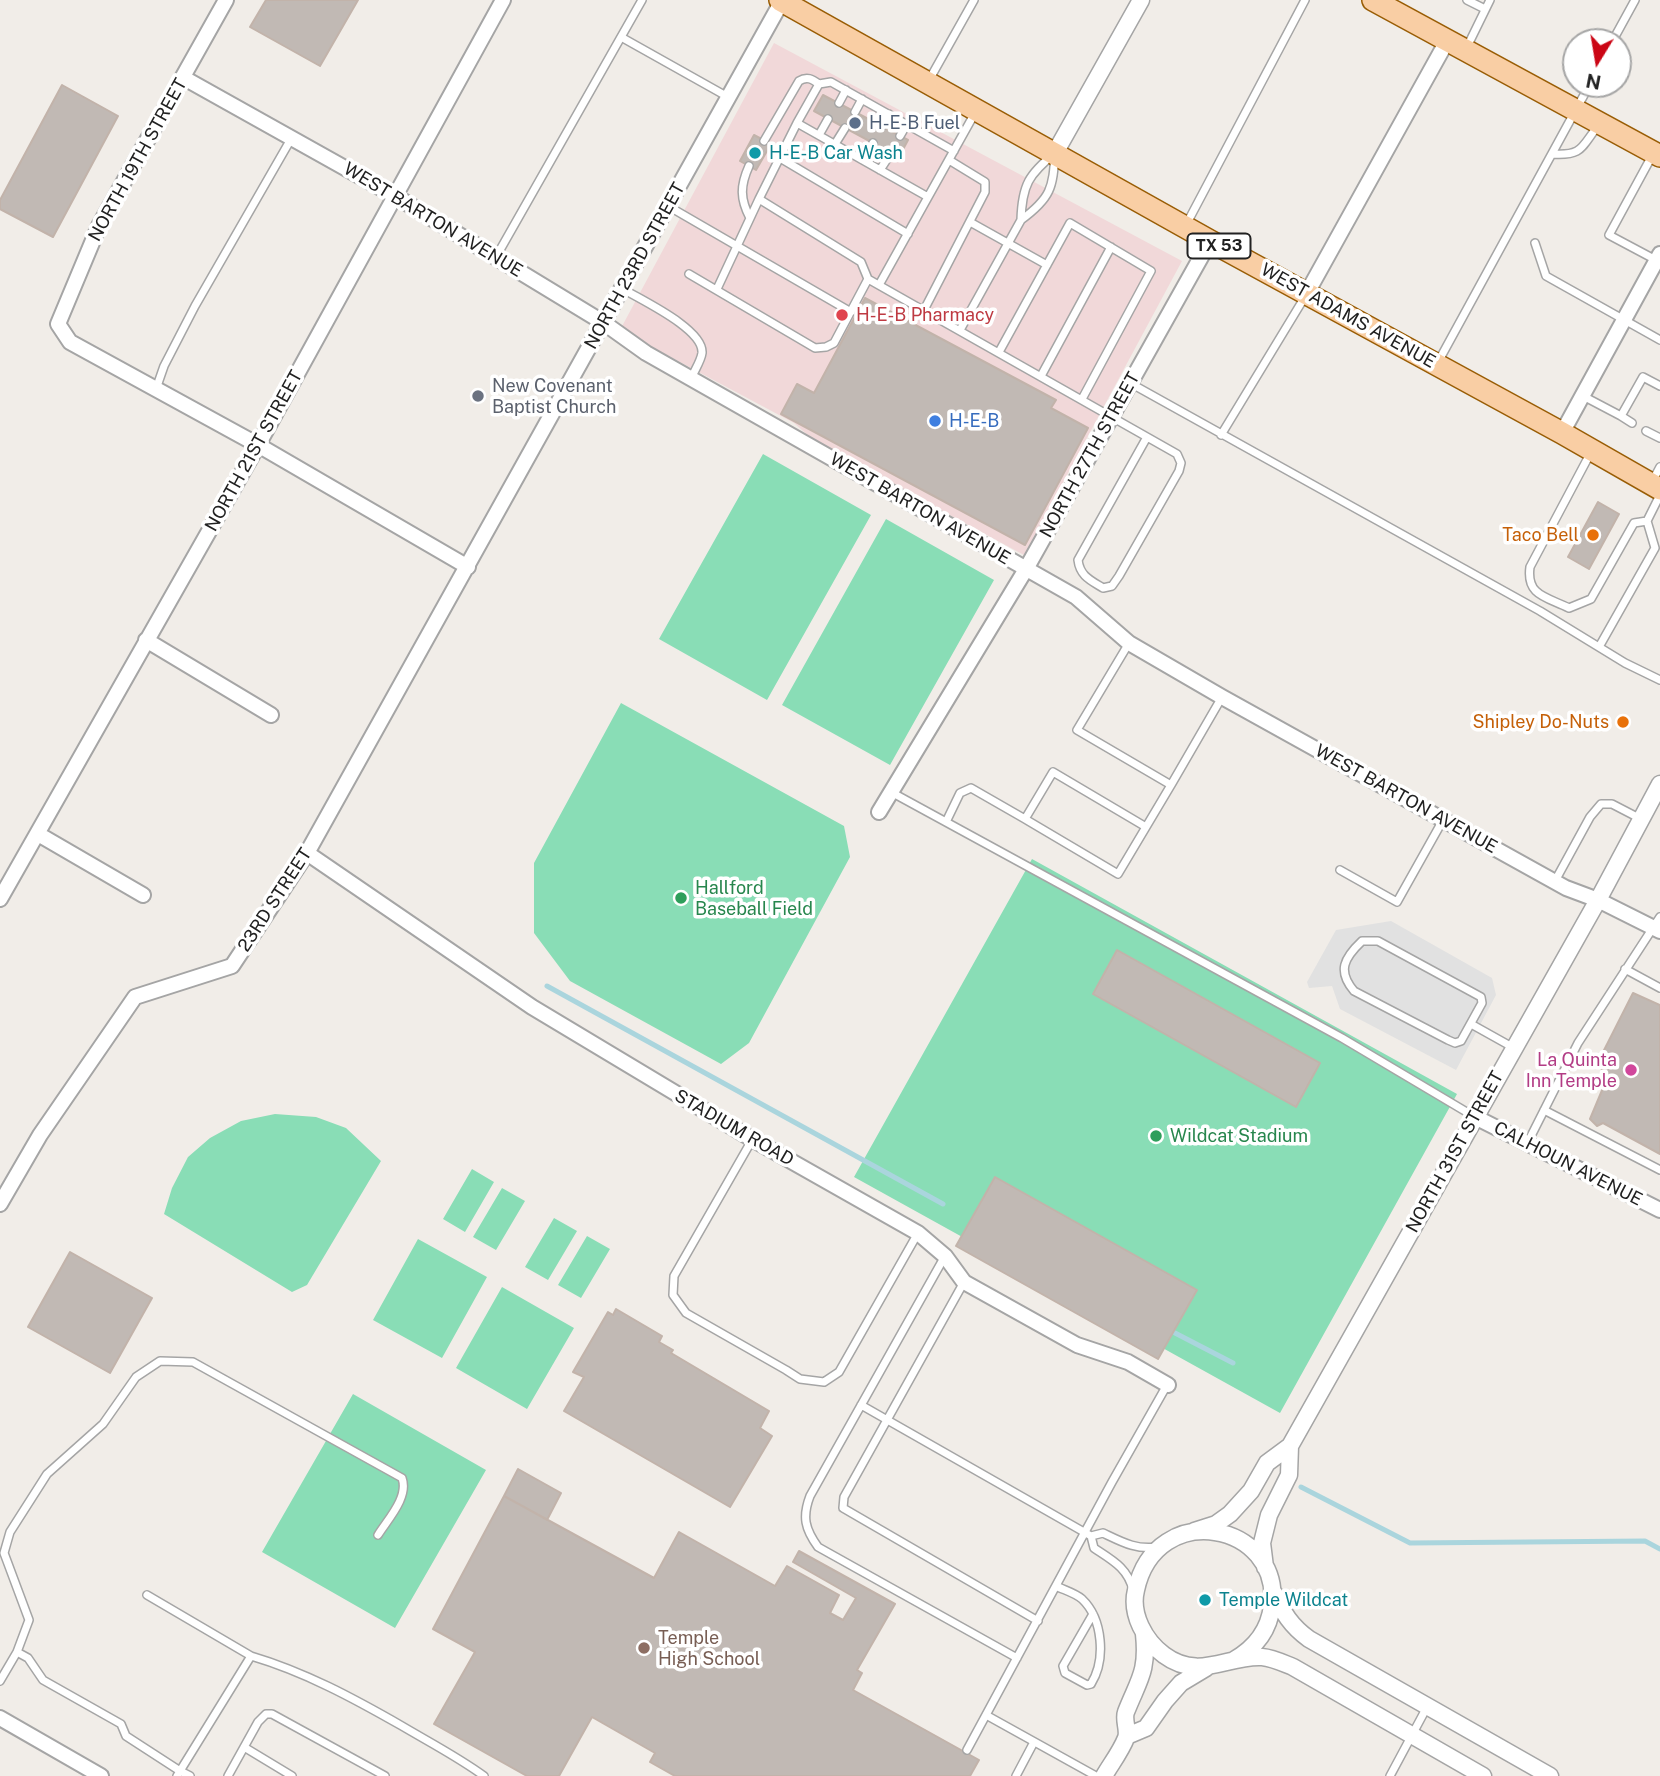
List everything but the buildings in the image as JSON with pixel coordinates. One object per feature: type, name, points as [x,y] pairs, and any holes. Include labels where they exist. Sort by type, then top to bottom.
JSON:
[{"type":"main road","points":[[1373,0],[1657,154]]},
{"type":"main road","name":"WEST ADAMS AVENUE","points":[[781,1],[809,7],[928,82],[1185,227],[1658,484]]},
{"type":"street","name":"NORTH 19TH STREET","points":[[156,389],[70,342],[58,324],[99,226],[226,0]]},
{"type":"street","name":"NORTH 21ST STREET","points":[[0,899],[258,445],[503,0]]},
{"type":"street","points":[[1055,153],[1141,0]]},
{"type":"street","name":"NORTH 23RD STREET","points":[[468,567],[781,1]]},
{"type":"street","points":[[1307,293],[1456,46]]},
{"type":"street","name":"WEST BARTON AVENUE","points":[[184,78],[395,196],[604,323],[646,353],[1076,597],[1129,643],[1222,697],[1555,881],[1658,925]]},
{"type":"street","name":"NORTH 27TH STREET","points":[[879,812],[1026,569],[1210,241]]},
{"type":"street","points":[[1562,433],[1658,257]]},
{"type":"street","points":[[156,389],[468,567]]},
{"type":"street","name":"23RD STREET","points":[[0,1204],[40,1135],[135,997],[232,966],[307,853],[468,567]]},
{"type":"street","points":[[146,640],[271,715]]},
{"type":"street","name":"NORTH 31ST STREET","points":[[1194,1531],[1216,1524],[1230,1514],[1251,1491],[1267,1463],[1290,1446],[1598,900],[1660,784]]},
{"type":"street","points":[[38,834],[143,895]]},
{"type":"street","name":"STADIUM ROAD","points":[[307,853],[532,1007],[752,1139],[918,1233],[945,1256],[964,1282],[1077,1345],[1128,1362],[1168,1385]]},
{"type":"street","name":"CALHOUN AVENUE","points":[[1475,1117],[1660,1210]]},
{"type":"street","name":"NORTH 31ST STREET","points":[[1266,1569],[1262,1543],[1269,1515],[1289,1475],[1290,1446]]},
{"type":"street","points":[[1206,1668],[1185,1665],[1165,1656],[1148,1640],[1137,1619],[1135,1595],[1140,1572],[1153,1552],[1172,1537],[1194,1531],[1218,1531],[1240,1540],[1258,1556],[1266,1569],[1273,1596],[1270,1618],[1261,1637],[1247,1653],[1234,1660]]},
{"type":"street","points":[[1271,1587],[1283,1614],[1293,1627],[1309,1639],[1550,1776]]},
{"type":"street","points":[[1127,1736],[1124,1715],[1139,1685],[1144,1667],[1144,1631]]},
{"type":"street","points":[[1104,1776],[1127,1736],[1146,1728],[1165,1700],[1181,1683],[1206,1668],[1234,1660],[1262,1657],[1293,1667],[1483,1776]]},
{"type":"street","points":[[0,1718],[101,1776]]},
{"type":"lane","points":[[496,257],[642,0]]},
{"type":"lane","points":[[928,82],[974,0]]},
{"type":"lane","points":[[1185,227],[1306,0]]},
{"type":"lane","points":[[1467,0],[1485,9]]},
{"type":"lane","points":[[1456,46],[1490,0]]},
{"type":"lane","points":[[1620,28],[1635,0]]},
{"type":"lane","points":[[621,37],[729,98]]},
{"type":"lane","points":[[764,141],[799,81],[804,78],[819,84],[831,82],[954,151]]},
{"type":"lane","points":[[717,289],[759,199],[819,84]]},
{"type":"lane","points":[[839,103],[846,90]]},
{"type":"lane","points":[[1437,364],[1583,98]]},
{"type":"lane","points":[[855,112],[862,99]]},
{"type":"lane","points":[[879,285],[977,109]]},
{"type":"lane","points":[[883,126],[889,114]]},
{"type":"lane","points":[[818,135],[828,119]]},
{"type":"lane","points":[[797,123],[928,198]]},
{"type":"lane","points":[[1552,154],[1570,155],[1579,150],[1600,123]]},
{"type":"lane","points":[[900,136],[907,124]]},
{"type":"lane","points":[[835,144],[845,128]]},
{"type":"lane","points":[[156,389],[164,366],[195,306],[292,138]]},
{"type":"lane","points":[[863,160],[873,143]]},
{"type":"lane","points":[[880,170],[891,153]]},
{"type":"lane","points":[[1021,220],[1022,196],[1032,174],[1055,153]]},
{"type":"lane","points":[[960,330],[1021,220],[1040,206],[1054,183],[1055,153]]},
{"type":"lane","points":[[1657,154],[1609,235],[1658,257]]},
{"type":"lane","points":[[780,158],[908,234]]},
{"type":"lane","points":[[924,310],[985,192],[985,182],[949,160]]},
{"type":"lane","points":[[749,166],[742,182],[741,197],[750,218]]},
{"type":"lane","points":[[759,199],[861,262],[868,279],[1178,454],[1181,463],[1119,576],[1111,586],[1103,588],[1085,578],[1079,569],[1078,560],[1147,437]]},
{"type":"lane","points":[[668,206],[850,312]]},
{"type":"lane","points":[[970,222],[1047,265]]},
{"type":"lane","points":[[999,352],[1070,223],[1151,271],[1082,399]]},
{"type":"lane","points":[[1535,243],[1546,276],[1660,340]]},
{"type":"lane","points":[[1041,376],[1111,247]]},
{"type":"lane","points":[[689,274],[815,348],[834,343],[868,279]]},
{"type":"lane","points":[[623,289],[688,328],[699,340],[702,353],[691,379]]},
{"type":"lane","points":[[1221,435],[1307,293]]},
{"type":"lane","points":[[1621,416],[1643,377],[1660,386]]},
{"type":"lane","points":[[1130,383],[1540,611],[1625,663],[1660,680]]},
{"type":"lane","points":[[1583,395],[1632,423]]},
{"type":"lane","points":[[1646,431],[1660,439]]},
{"type":"lane","points":[[1592,450],[1531,567],[1528,581],[1534,590],[1569,608],[1591,599],[1634,523],[1647,521]]},
{"type":"lane","points":[[1599,647],[1655,548],[1647,521],[1658,484]]},
{"type":"lane","points":[[1129,643],[1077,730],[1171,785]]},
{"type":"lane","points":[[946,822],[960,793],[971,788],[1118,874],[1222,697]]},
{"type":"lane","points":[[1025,819],[1053,772],[1146,827]]},
{"type":"lane","points":[[891,792],[1342,1038],[1475,1117]]},
{"type":"lane","points":[[1555,881],[1590,817],[1601,804],[1612,804],[1642,819]]},
{"type":"lane","points":[[1340,870],[1397,902],[1443,820]]},
{"type":"lane","points":[[1527,1143],[1578,1043],[1625,969],[1658,925]]},
{"type":"lane","points":[[1363,941],[1378,941],[1477,993],[1482,1003],[1471,1024],[1461,1041],[1455,1043],[1354,991],[1344,979],[1344,967],[1351,951],[1363,941]]},
{"type":"lane","points":[[1625,969],[1660,988]]},
{"type":"lane","points":[[1471,1024],[1514,1048]]},
{"type":"lane","points":[[1544,1110],[1660,1170]]},
{"type":"lane","points":[[752,1139],[674,1276],[673,1295],[686,1312],[800,1378],[824,1382],[838,1372],[918,1233]]},
{"type":"lane","points":[[945,1256],[810,1496],[805,1509],[807,1532],[818,1547],[1017,1658]]},
{"type":"lane","points":[[964,1282],[844,1497],[843,1508],[1038,1621]]},
{"type":"lane","points":[[0,1681],[17,1652],[29,1620],[4,1553],[10,1532],[47,1474],[103,1424],[136,1377],[160,1361],[193,1362],[402,1479],[405,1487],[403,1495],[378,1535]]},
{"type":"lane","points":[[967,1750],[1168,1385]]},
{"type":"lane","points":[[861,1405],[1088,1534],[1103,1532],[1132,1547],[1143,1549],[1161,1546]]},
{"type":"lane","points":[[1088,1534],[1094,1548],[1125,1569],[1135,1595]]},
{"type":"lane","points":[[1056,1586],[1081,1598],[1093,1614],[1101,1647],[1098,1673],[1091,1684],[1087,1685],[1065,1673],[1063,1666],[1093,1614]]},
{"type":"lane","points":[[147,1595],[251,1656],[340,1690],[484,1776]]},
{"type":"lane","points":[[17,1652],[27,1658],[43,1680],[121,1724],[127,1737],[179,1773],[190,1776]]},
{"type":"lane","points":[[179,1773],[251,1656]]},
{"type":"lane","points":[[1390,1776],[1428,1706]]},
{"type":"lane","points":[[228,1776],[258,1722],[266,1714],[272,1714],[385,1776]]},
{"type":"lane","points":[[986,1715],[1096,1776]]},
{"type":"lane","points":[[1016,1776],[1034,1742]]},
{"type":"lane","points":[[244,1747],[292,1776]]},
{"type":"shaded area","points":[[774,43],[1182,261],[1024,555],[819,445],[794,423],[620,330]]},
{"type":"shaded area","points":[[1391,921],[1492,978],[1496,995],[1456,1070],[1340,1009],[1332,986],[1309,988],[1307,982],[1336,930]]},
{"type":"green space","points":[[763,454],[871,515],[767,700],[659,639]]},
{"type":"green space","points":[[886,519],[994,580],[890,765],[782,705]]},
{"type":"green space","name":"Hallford Baseball Field","points":[[621,703],[844,826],[850,857],[749,1043],[721,1064],[570,981],[534,933],[534,863]]},
{"type":"green space","name":"Wildcat Stadium","points":[[1032,859],[1457,1094],[1280,1413],[854,1177]]},
{"type":"green space","points":[[275,1114],[316,1117],[346,1128],[381,1161],[307,1285],[292,1292],[164,1214],[172,1188],[188,1157],[210,1138],[241,1121]]},
{"type":"green space","points":[[472,1169],[494,1182],[465,1232],[443,1219]]},
{"type":"green space","points":[[502,1188],[525,1201],[496,1250],[473,1237]]},
{"type":"green space","points":[[554,1218],[577,1231],[548,1280],[525,1267]]},
{"type":"green space","points":[[587,1236],[610,1249],[581,1298],[558,1285]]},
{"type":"green space","points":[[418,1239],[487,1277],[442,1358],[373,1320]]},
{"type":"green space","points":[[502,1287],[574,1328],[527,1409],[456,1368]]},
{"type":"green space","points":[[353,1394],[486,1470],[395,1628],[262,1552]]},
{"type":"waterway","points":[[547,986],[943,1204]]},
{"type":"waterway","points":[[1175,1333],[1233,1363]]},
{"type":"waterway","points":[[1301,1487],[1410,1543],[1645,1541],[1660,1549]]},
{"type":"place","name":"H-E-B Fuel","points":[[855,123]]},
{"type":"place","name":"H-E-B Car Wash","points":[[755,153]]},
{"type":"place","name":"H-E-B Pharmacy","points":[[842,315]]},
{"type":"place","name":"New Covenant Baptist Church","points":[[478,396]]},
{"type":"place","name":"H-E-B","points":[[935,421]]},
{"type":"place","name":"Taco Bell","points":[[1593,535]]},
{"type":"place","name":"Shipley Do-Nuts","points":[[1623,722]]},
{"type":"place","name":"Hallford Baseball Field","points":[[681,898]]},
{"type":"place","name":"La Quinta Inn Temple","points":[[1631,1070]]},
{"type":"place","name":"Wildcat Stadium","points":[[1156,1136]]},
{"type":"place","name":"Temple Wildcat","points":[[1205,1600]]},
{"type":"place","name":"Temple High School","points":[[644,1648]]}]
